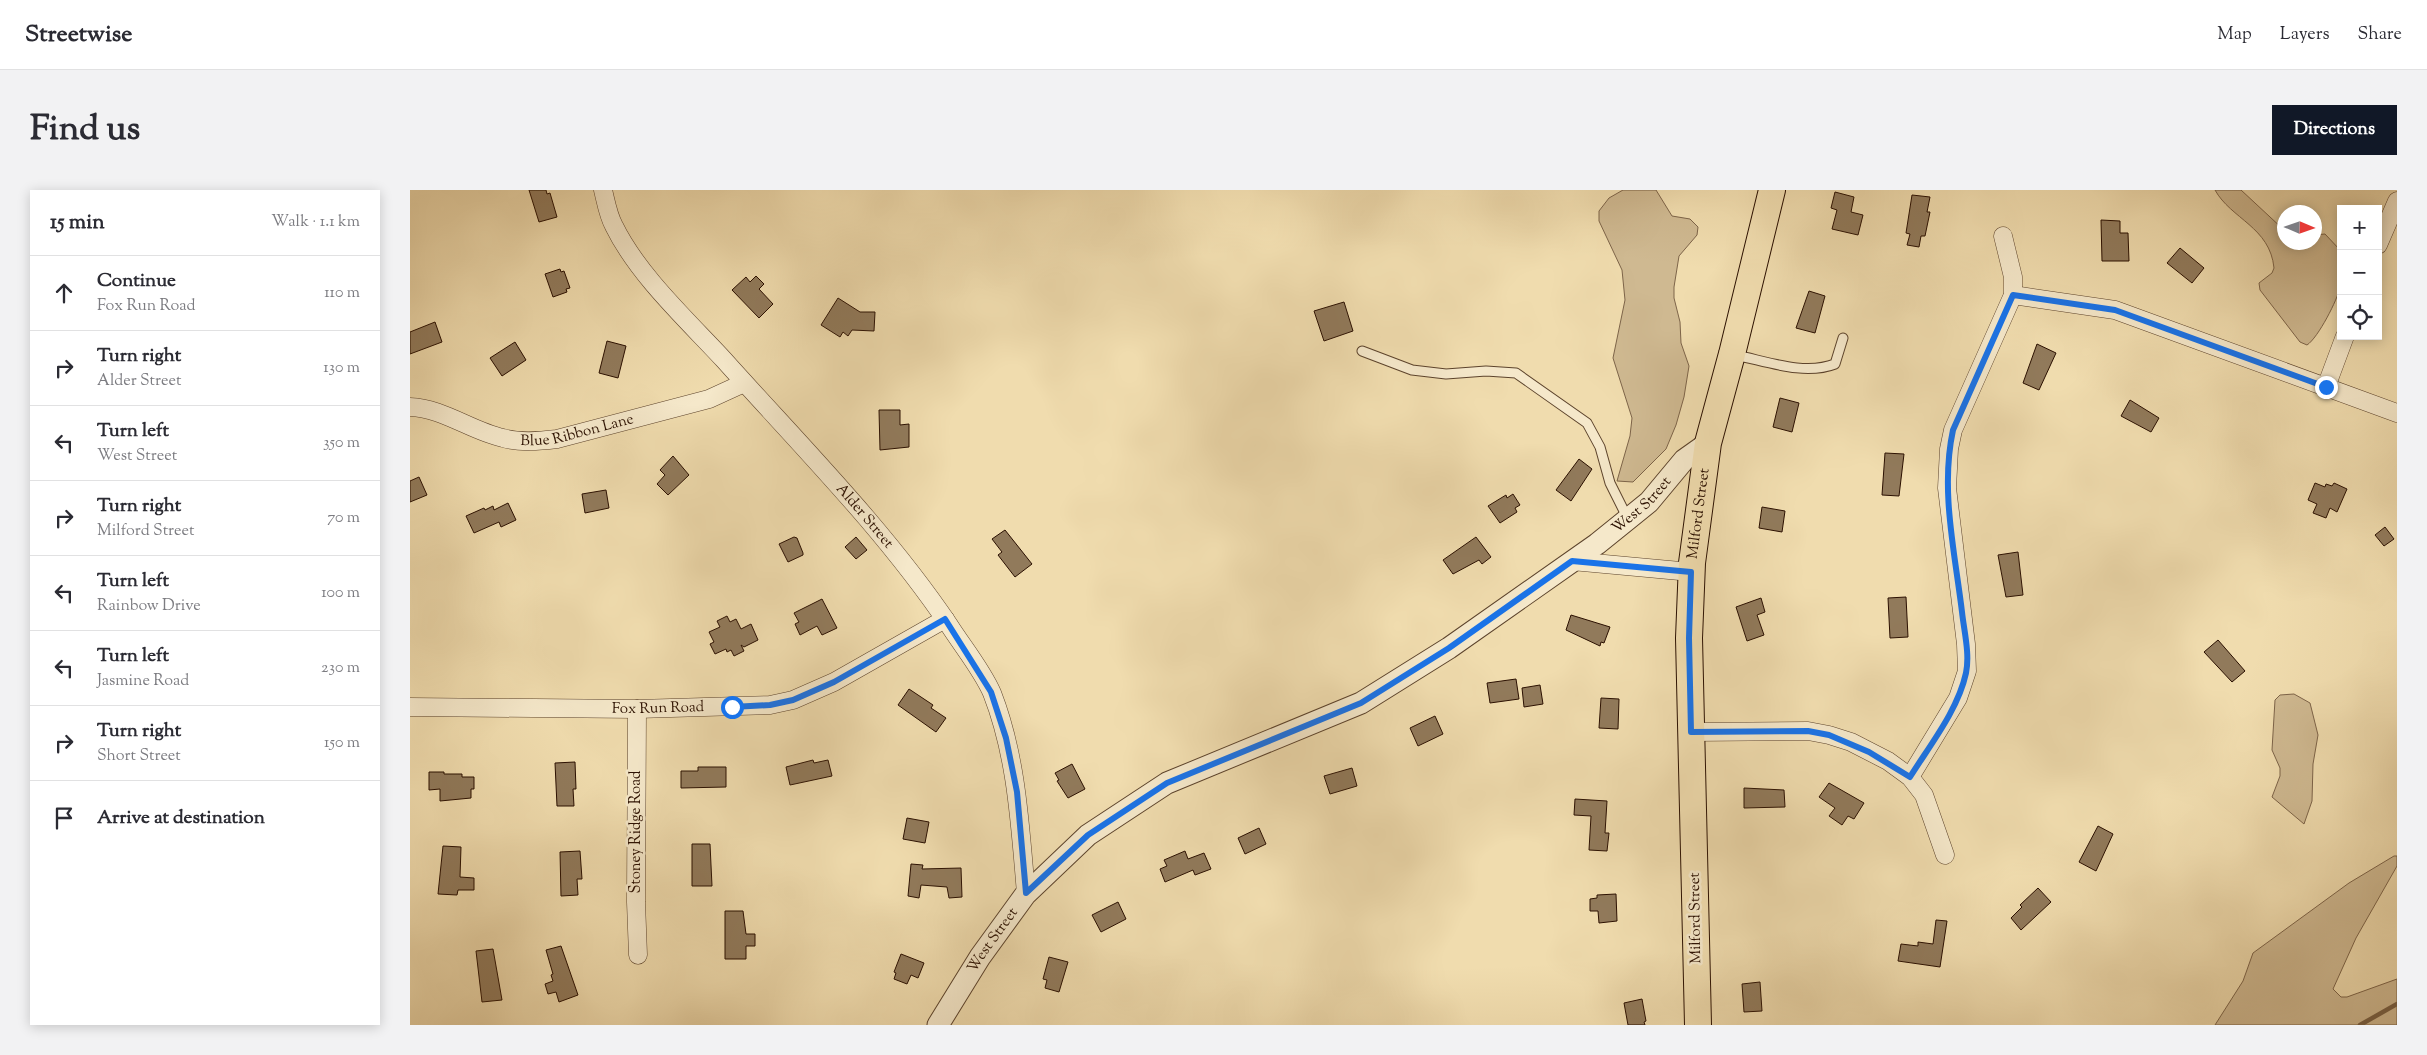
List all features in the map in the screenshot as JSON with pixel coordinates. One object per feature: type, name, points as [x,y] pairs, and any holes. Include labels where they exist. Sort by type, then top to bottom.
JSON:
[{"type":"main road","name":"Milford Street","points":[[1698,1025],[1689,638],[1691,572],[1708,443],[1772,190]]},
{"type":"street","name":"Alder Street","points":[[602,190],[612,224],[624,244],[653,281],[900,556],[945,619],[991,692],[1006,738],[1017,792],[1026,893]]},
{"type":"street","points":[[2382,236],[2397,202]]},
{"type":"street","points":[[1910,777],[1958,698],[1967,671],[1947,488],[1949,449],[1953,430],[2013,295],[2013,277],[2003,236]]},
{"type":"street","points":[[2013,295],[2115,310],[2397,413]]},
{"type":"street","points":[[2326,387],[2344,340]]},
{"type":"street","name":"Blue Ribbon Lane","points":[[410,407],[438,413],[503,438],[541,441],[557,439],[709,399],[744,383]]},
{"type":"street","name":"West Street","points":[[938,1025],[980,957],[1026,893],[1088,835],[1167,783],[1361,703],[1449,648],[1628,520],[1650,502],[1684,460],[1708,443]]},
{"type":"street","points":[[1572,561],[1691,572]]},
{"type":"street","name":"Fox Run Road","points":[[410,707],[637,709],[751,706],[793,700],[834,682],[945,619]]},
{"type":"street","name":"Stoney Ridge Road","points":[[637,709],[636,902],[638,955]]},
{"type":"street","points":[[1691,732],[1808,731],[1829,735],[1869,752],[1910,777],[1924,796],[1945,855]]},
{"type":"lane","points":[[1732,354],[1797,368],[1822,369],[1835,364],[1843,338]]},
{"type":"lane","points":[[1362,351],[1412,370],[1446,374],[1486,371],[1516,373],[1587,423],[1600,447],[1610,483],[1628,520]]},
{"type":"shaded area","points":[[1623,190],[1656,190],[1672,216],[1690,219],[1698,227],[1697,235],[1679,256],[1674,287],[1674,298],[1680,322],[1681,343],[1689,366],[1684,397],[1676,425],[1666,449],[1633,482],[1617,481],[1630,436],[1632,418],[1613,358],[1625,300],[1622,270],[1599,221],[1599,211],[1609,198]]},
{"type":"shaded area","points":[[2215,190],[2241,190],[2277,223],[2277,250],[2322,250],[2322,234],[2325,234],[2337,247],[2337,296],[2322,327],[2307,345],[2300,342],[2260,290],[2259,283],[2272,273],[2274,268],[2271,254],[2265,243],[2249,224],[2222,200]]},
{"type":"shaded area","points":[[2294,694],[2310,703],[2318,735],[2313,764],[2312,801],[2304,824],[2272,797],[2280,776],[2280,768],[2272,750],[2275,700],[2280,695]]},
{"type":"shaded area","points":[[2397,856],[2397,866],[2356,938],[2333,989],[2341,997],[2347,997],[2397,979],[2397,1025],[2215,1025],[2243,981],[2253,953],[2349,883]]},
{"type":"building","points":[[529,190],[546,190],[547,194],[550,193],[557,217],[539,222]]},
{"type":"building","points":[[1835,192],[1854,197],[1851,212],[1863,215],[1858,235],[1832,229],[1837,210],[1831,208]]},
{"type":"building","points":[[1912,195],[1930,197],[1927,212],[1930,212],[1925,236],[1921,236],[1919,247],[1907,245],[1910,234],[1906,233]]},
{"type":"building","points":[[2101,220],[2120,221],[2120,233],[2128,233],[2129,261],[2102,261]]},
{"type":"building","points":[[2180,248],[2204,268],[2192,283],[2167,263]]},
{"type":"building","points":[[560,269],[561,272],[564,271],[570,288],[566,289],[567,292],[553,297],[545,274]]},
{"type":"building","points":[[756,276],[764,284],[759,289],[773,304],[759,318],[732,290],[746,277],[750,282]]},
{"type":"building","points":[[1809,291],[1825,296],[1815,333],[1796,328]]},
{"type":"building","points":[[838,298],[860,312],[875,312],[874,331],[852,330],[848,336],[843,332],[840,337],[821,325]]},
{"type":"building","points":[[1344,302],[1353,331],[1324,341],[1314,311]]},
{"type":"building","points":[[435,322],[442,342],[410,354],[410,332]]},
{"type":"building","points":[[607,341],[626,346],[618,378],[599,373]]},
{"type":"building","points":[[515,342],[526,360],[502,376],[490,358]]},
{"type":"building","points":[[2037,344],[2056,353],[2039,390],[2023,383]]},
{"type":"building","points":[[1780,398],[1799,403],[1792,432],[1773,427]]},
{"type":"building","points":[[2130,400],[2159,418],[2151,432],[2121,416]]},
{"type":"building","points":[[879,410],[900,410],[900,425],[909,424],[909,447],[880,450]]},
{"type":"building","points":[[1885,453],[1904,454],[1899,496],[1882,495]]},
{"type":"building","points":[[673,456],[689,475],[668,495],[657,484],[665,475],[660,470]]},
{"type":"building","points":[[1579,459],[1592,469],[1571,501],[1556,490]]},
{"type":"building","points":[[419,477],[427,495],[410,502],[410,481]]},
{"type":"building","points":[[2315,483],[2325,487],[2326,484],[2332,486],[2334,483],[2347,489],[2337,512],[2330,508],[2326,518],[2313,513],[2317,504],[2308,500]]},
{"type":"building","points":[[606,490],[609,508],[585,513],[582,494]]},
{"type":"building","points":[[1513,494],[1520,505],[1515,508],[1517,512],[1500,523],[1488,506],[1506,495],[1507,498]]},
{"type":"building","points":[[508,503],[516,520],[501,527],[499,522],[474,533],[466,516],[493,506],[494,510]]},
{"type":"building","points":[[1762,507],[1785,511],[1782,532],[1759,528]]},
{"type":"building","points":[[2385,527],[2394,539],[2384,546],[2375,535]]},
{"type":"building","points":[[1005,530],[1032,564],[1015,577],[998,555],[1002,552],[992,539]]},
{"type":"building","points":[[794,537],[797,538],[803,555],[788,562],[779,544]]},
{"type":"building","points":[[856,537],[867,550],[856,559],[845,547]]},
{"type":"building","points":[[1476,537],[1491,557],[1482,564],[1479,560],[1453,574],[1443,560]]},
{"type":"building","points":[[2018,552],[2023,595],[2006,597],[1998,555]]},
{"type":"building","points":[[1906,597],[1908,637],[1890,638],[1888,598]]},
{"type":"building","points":[[1761,598],[1765,612],[1757,615],[1764,635],[1747,641],[1736,607]]},
{"type":"building","points":[[822,599],[837,628],[822,635],[817,626],[800,635],[795,624],[799,622],[794,613]]},
{"type":"building","points":[[1571,615],[1610,627],[1604,643],[1601,642],[1600,646],[1566,630]]},
{"type":"building","points":[[727,616],[730,622],[736,619],[741,629],[751,624],[758,640],[744,647],[741,645],[744,651],[734,656],[731,650],[727,652],[726,649],[715,654],[710,644],[714,642],[709,632],[720,627],[717,621]]},
{"type":"building","points":[[2218,640],[2245,671],[2232,682],[2204,652]]},
{"type":"building","points":[[1516,679],[1519,699],[1490,703],[1487,683]]},
{"type":"building","points":[[1540,685],[1543,704],[1524,707],[1522,688]]},
{"type":"building","points":[[909,689],[933,705],[931,708],[946,718],[936,732],[898,705]]},
{"type":"building","points":[[1601,698],[1619,699],[1618,729],[1599,728]]},
{"type":"building","points":[[1435,716],[1443,734],[1418,746],[1410,728]]},
{"type":"building","points":[[813,760],[814,763],[828,760],[832,776],[790,785],[786,767]]},
{"type":"building","points":[[575,762],[576,789],[573,789],[574,806],[557,806],[555,763]]},
{"type":"building","points":[[1072,764],[1085,789],[1068,798],[1057,781],[1059,780],[1055,773]]},
{"type":"building","points":[[698,767],[726,767],[726,787],[681,788],[681,771],[698,771]]},
{"type":"building","points":[[1352,768],[1357,786],[1330,794],[1324,776]]},
{"type":"building","points":[[429,772],[462,774],[462,777],[474,777],[474,789],[471,789],[471,798],[440,801],[440,789],[429,790]]},
{"type":"building","points":[[1829,783],[1864,803],[1854,819],[1848,816],[1842,825],[1829,816],[1835,808],[1819,797]]},
{"type":"building","points":[[1744,788],[1784,790],[1785,807],[1744,808]]},
{"type":"building","points":[[1575,799],[1607,801],[1605,833],[1609,833],[1607,851],[1589,850],[1591,816],[1574,815]]},
{"type":"building","points":[[907,818],[929,822],[925,843],[903,839]]},
{"type":"building","points":[[2098,826],[2113,834],[2096,871],[2079,862]]},
{"type":"building","points":[[1259,828],[1266,844],[1245,854],[1238,838]]},
{"type":"building","points":[[692,844],[710,844],[712,886],[692,886]]},
{"type":"building","points":[[443,846],[461,847],[460,877],[474,878],[474,890],[458,890],[457,895],[438,894]]},
{"type":"building","points":[[580,851],[582,879],[577,879],[578,895],[561,896],[560,852]]},
{"type":"building","points":[[1185,851],[1188,859],[1204,853],[1211,869],[1195,875],[1193,870],[1165,882],[1160,869],[1167,866],[1164,860]]},
{"type":"building","points":[[911,864],[923,865],[922,869],[961,868],[962,897],[949,898],[947,887],[921,885],[919,898],[908,896]]},
{"type":"building","points":[[2038,888],[2051,902],[2021,930],[2011,918],[2022,907],[2020,905]]},
{"type":"building","points":[[1616,894],[1617,921],[1599,923],[1598,911],[1590,911],[1590,899],[1597,898],[1597,895]]},
{"type":"building","points":[[1118,902],[1126,919],[1101,932],[1092,915]]},
{"type":"building","points":[[725,911],[743,911],[746,934],[755,934],[755,946],[746,946],[746,959],[725,959]]},
{"type":"building","points":[[1936,920],[1947,921],[1940,967],[1898,961],[1901,944],[1918,946],[1918,942],[1933,944]]},
{"type":"building","points":[[561,946],[578,995],[559,1002],[556,992],[548,994],[545,984],[553,981],[551,975],[553,974],[546,950]]},
{"type":"building","points":[[493,949],[502,1000],[482,1002],[476,951]]},
{"type":"building","points":[[901,954],[924,963],[918,978],[911,975],[907,984],[894,979],[896,973],[894,972]]},
{"type":"building","points":[[1049,957],[1068,962],[1059,992],[1045,988],[1047,980],[1043,979]]},
{"type":"building","points":[[1760,982],[1762,1011],[1744,1012],[1742,984]]},
{"type":"building","points":[[1642,999],[1645,1025],[1628,1025],[1624,1003]]},
{"type":"waterway","points":[[2360,1025],[2397,1004]]},
{"type":"route","points":[[732,707],[770,705],[793,700],[814,692],[945,619],[991,692],[1006,738],[1017,792],[1026,893],[1088,835],[1167,783],[1361,703],[1449,648],[1572,561],[1691,572],[1689,638],[1691,732],[1808,731],[1829,735],[1851,742],[1888,761],[1910,777],[1958,698],[1967,671],[1966,644],[1947,488],[1949,449],[1953,430],[2013,295],[2115,310],[2326,387]]}]
